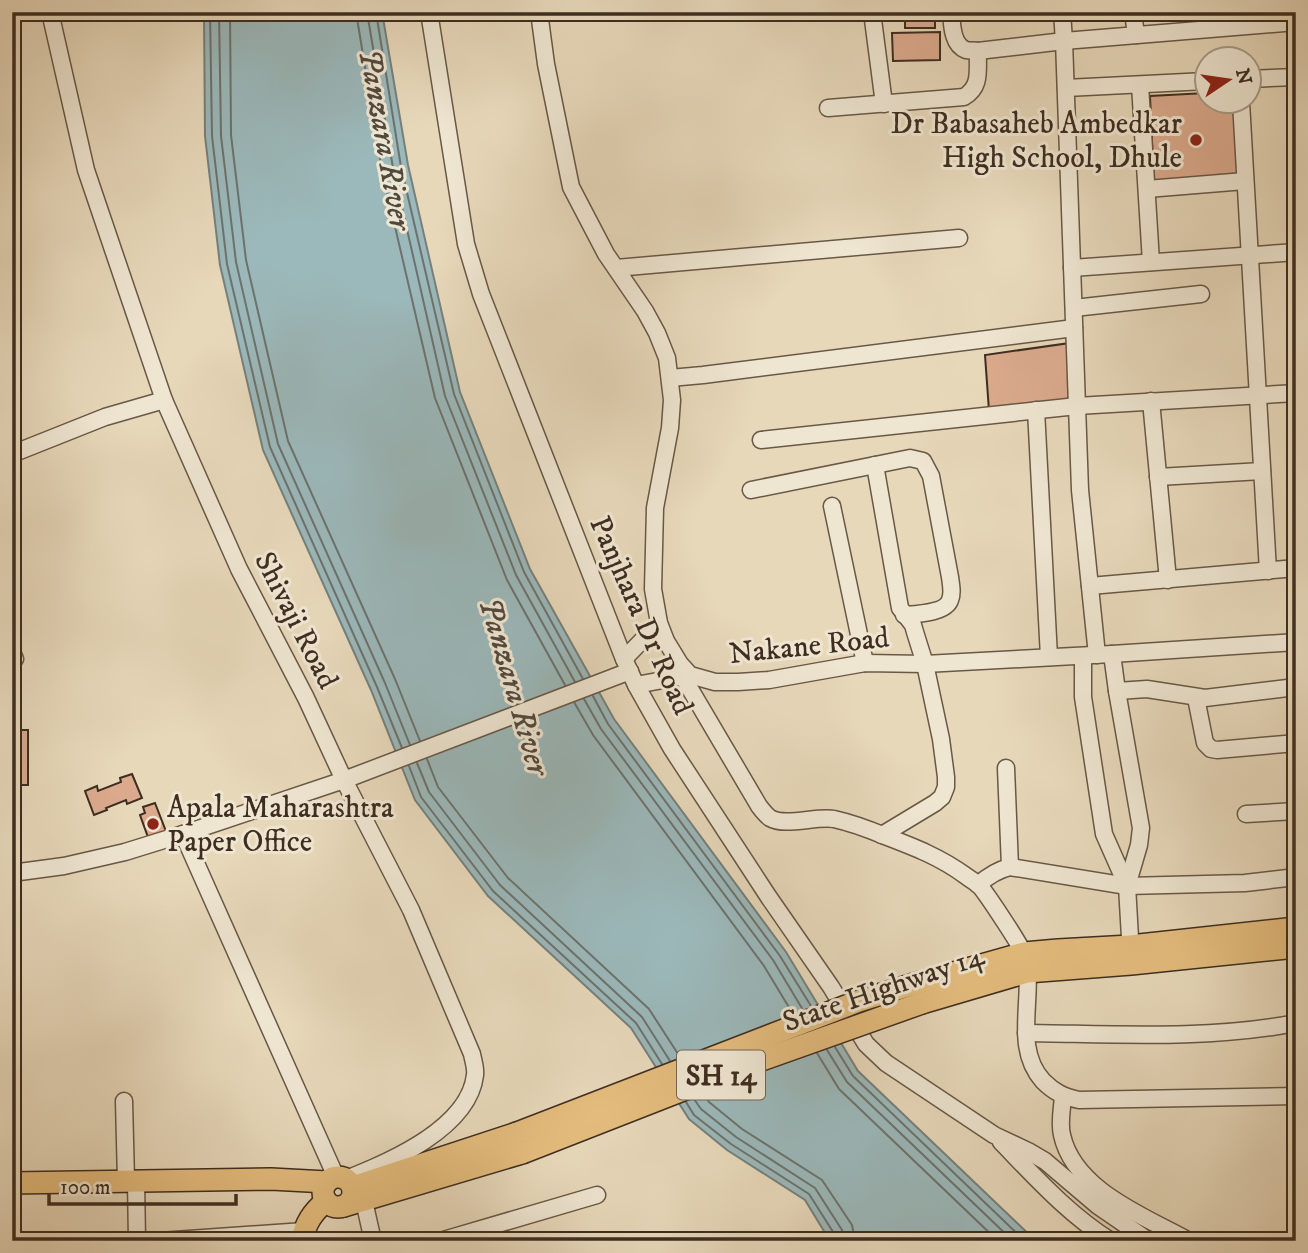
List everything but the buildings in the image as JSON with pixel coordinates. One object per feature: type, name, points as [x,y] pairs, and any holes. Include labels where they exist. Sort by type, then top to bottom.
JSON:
[{"type":"main road","name":"State Highway 14","points":[[1130,955],[1296,928]]},
{"type":"main road","name":"State Highway 14","points":[[12,1183],[271,1179],[342,1190],[520,1143],[742,1067],[918,993],[1026,963],[1296,947]]},
{"type":"main road","points":[[303,1236],[314,1211],[342,1190]]},
{"type":"street","name":"Shivaji Road","points":[[50,12],[86,170],[164,400],[239,569],[411,910],[472,1054],[476,1073],[469,1095],[450,1122],[412,1149],[342,1190]]},
{"type":"street","name":"Panjhara Dr Road","points":[[429,12],[466,244],[481,294],[630,672],[672,749],[866,1044],[886,1063],[994,1135],[1045,1161],[1072,1185],[1113,1208],[1149,1241]]},
{"type":"street","name":"Nakane Road","points":[[539,12],[546,64],[571,187],[606,254],[645,311],[667,358],[671,400],[670,428],[655,508],[653,589],[659,623],[686,676],[715,682],[769,680],[865,663],[925,664],[1296,642]]},
{"type":"street","points":[[872,12],[884,104]]},
{"type":"street","points":[[951,12],[955,38],[959,45],[964,50],[978,51],[1136,35],[1235,19],[1296,22]]},
{"type":"street","points":[[1062,12],[1080,490],[1098,655],[1117,691],[1141,828],[1139,845],[1126,886]]},
{"type":"street","points":[[1133,12],[1136,35]]},
{"type":"street","points":[[828,108],[964,97],[973,92],[977,84],[978,51]]},
{"type":"street","points":[[1262,78],[1296,77]]},
{"type":"street","points":[[1066,88],[1192,82]]},
{"type":"street","points":[[1140,85],[1151,262]]},
{"type":"street","points":[[1242,116],[1268,571]]},
{"type":"street","points":[[1147,189],[1245,181]]},
{"type":"street","points":[[616,268],[959,238]]},
{"type":"street","points":[[1072,268],[1296,252]]},
{"type":"street","points":[[1074,308],[1201,294]]},
{"type":"street","points":[[670,378],[1074,328]]},
{"type":"street","points":[[761,440],[1077,406],[1296,393]]},
{"type":"street","points":[[12,454],[104,416],[164,400]]},
{"type":"street","points":[[1151,401],[1168,580]]},
{"type":"street","points":[[1036,410],[1049,657]]},
{"type":"street","points":[[751,490],[910,458],[923,461],[931,476],[952,592],[948,605],[942,608],[904,615]]},
{"type":"street","points":[[875,465],[900,608],[912,625],[925,664],[946,777],[942,797],[882,835]]},
{"type":"street","points":[[1158,477],[1262,471]]},
{"type":"street","points":[[832,506],[865,663]]},
{"type":"street","points":[[1090,586],[1296,568]]},
{"type":"street","points":[[630,672],[659,623]]},
{"type":"street","points":[[1098,655],[1083,697],[1104,834],[1126,886],[1130,955]]},
{"type":"street","points":[[12,873],[64,866],[125,852],[183,834],[344,780],[630,672],[686,676],[759,806],[770,818],[791,821],[830,818],[856,824],[929,853],[978,885],[1026,963],[1026,1033],[1035,1072],[1063,1097],[1079,1100],[1296,1096]]},
{"type":"street","points":[[1117,691],[1163,690],[1205,698],[1296,687]]},
{"type":"street","points":[[1196,698],[1205,743],[1211,749],[1296,743]]},
{"type":"street","points":[[1006,768],[1010,867]]},
{"type":"street","points":[[1246,814],[1296,811]]},
{"type":"street","points":[[183,834],[342,1190],[373,1241]]},
{"type":"street","points":[[978,885],[1000,869],[1010,867],[1126,886],[1245,883],[1296,877]]},
{"type":"street","points":[[1026,1033],[1191,1034],[1245,1032],[1296,1023]]},
{"type":"street","points":[[1063,1097],[1061,1133],[1072,1159],[1091,1184],[1104,1195],[1113,1208],[1189,1241]]},
{"type":"street","points":[[124,1101],[138,1241]]},
{"type":"street","name":"Panjhara Dr Road","points":[[994,1135],[1048,1190],[1095,1231],[1111,1241]]},
{"type":"street","points":[[440,1241],[597,1195]]},
{"type":"street","points":[[1095,1231],[1113,1208]]},
{"type":"street","points":[[160,1241],[303,1236]]},
{"type":"water","name":"Panzara River","points":[[204,12],[382,12],[408,165],[460,392],[530,569],[614,719],[786,952],[858,1071],[1036,1241],[830,1241],[805,1200],[727,1150],[689,1119],[631,1028],[488,896],[415,800],[371,690],[263,450],[220,265],[205,136]]},
{"type":"place","name":"Dr Babasaheb Ambedkar High School, Dhule","points":[[1196,140]]},
{"type":"place","name":"Apala Maharashtra Paper Office","points":[[153,824]]}]
